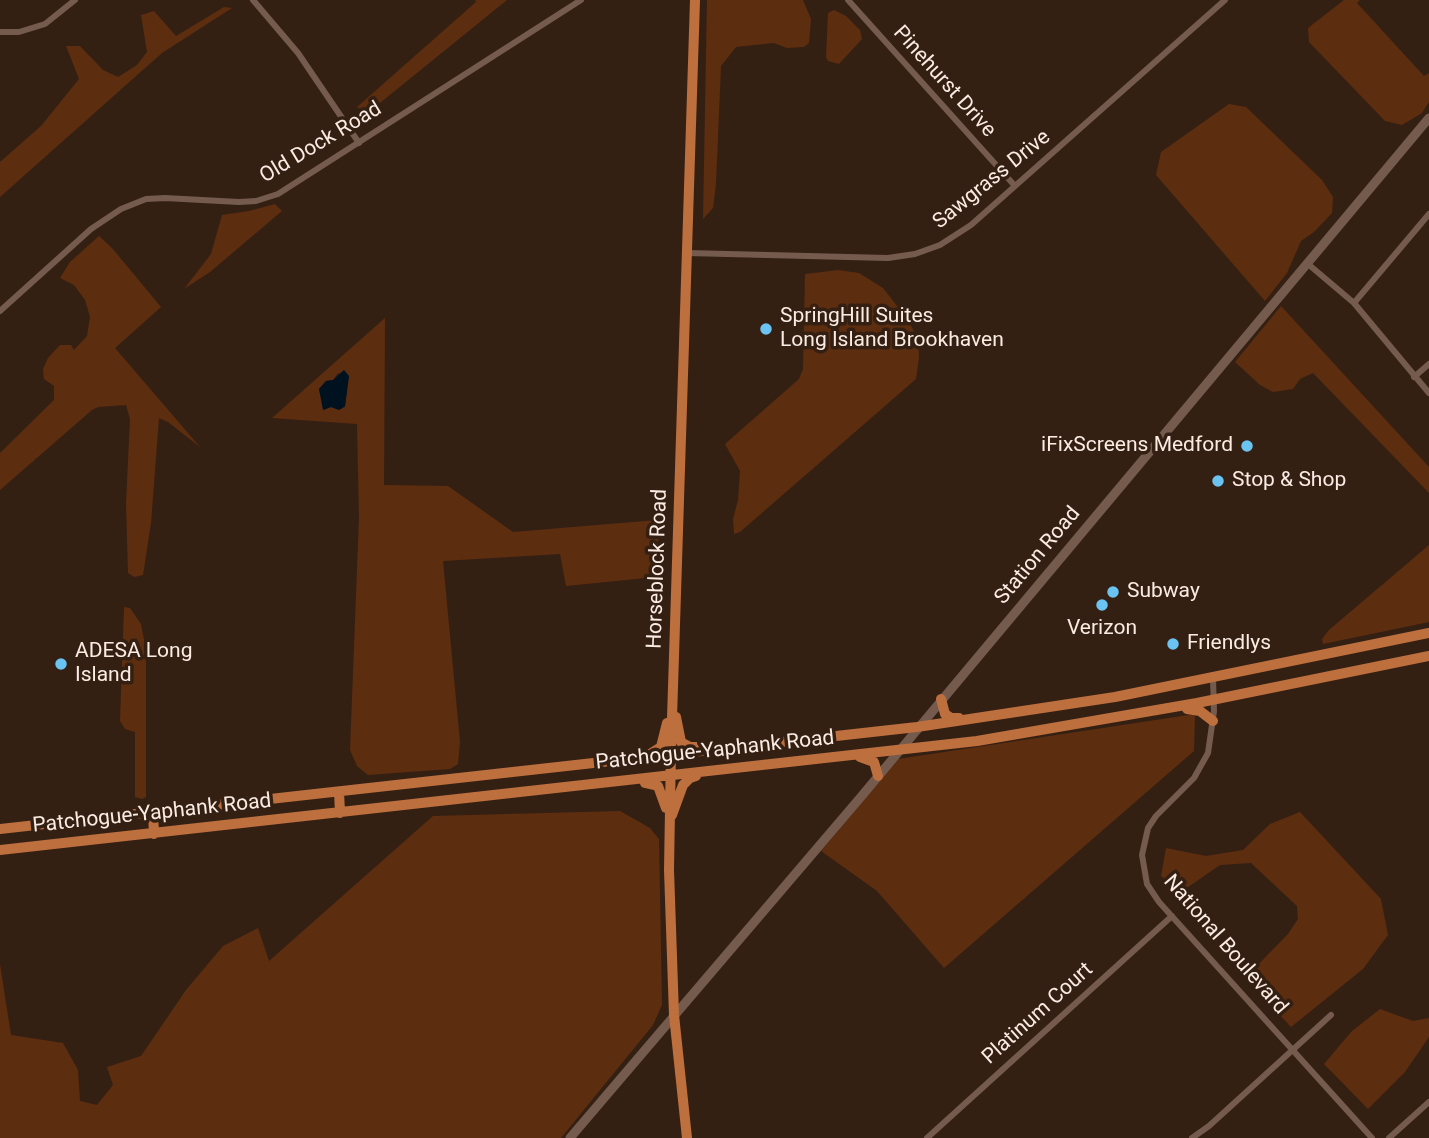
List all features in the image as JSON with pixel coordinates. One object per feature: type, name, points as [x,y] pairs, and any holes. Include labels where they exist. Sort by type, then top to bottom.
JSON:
[{"type":"main road","name":"Horseblock Road","points":[[687,1138],[674,1016],[669,820],[695,0]]},
{"type":"main road","name":"Station Road","points":[[570,1138],[878,776],[1429,118]]},
{"type":"main road","points":[[941,699],[943,711],[948,716],[988,718],[1213,678],[1429,633]]},
{"type":"main road","name":"Patchogue-Yaphank Road","points":[[0,850],[1024,734],[1214,700],[1429,656]]},
{"type":"main road","points":[[672,698],[683,744],[690,747],[724,749]]},
{"type":"main road","points":[[644,758],[661,747],[672,698]]},
{"type":"main road","points":[[1158,710],[1197,709],[1213,721]]},
{"type":"main road","name":"Patchogue-Yaphank Road","points":[[0,829],[988,718]]},
{"type":"main road","points":[[853,755],[871,760],[876,766],[878,776]]},
{"type":"main road","points":[[669,820],[685,782],[710,771]]},
{"type":"main road","points":[[620,781],[656,784],[669,820]]},
{"type":"main road","points":[[339,792],[341,813]]},
{"type":"main road","points":[[153,813],[154,834]]},
{"type":"street","points":[[0,32],[19,32],[45,24],[75,0]]},
{"type":"street","points":[[253,0],[298,53],[359,143]]},
{"type":"street","name":"Old Dock Road","points":[[0,311],[91,229],[121,209],[146,199],[256,201],[278,194],[581,0]]},
{"type":"street","name":"Pinehurst Drive","points":[[848,0],[1015,187]]},
{"type":"street","name":"Sawgrass Drive","points":[[687,253],[869,258],[915,254],[952,239],[1015,187],[1225,0]]},
{"type":"street","points":[[1354,303],[1429,214]]},
{"type":"street","points":[[1308,264],[1354,303],[1429,393]]},
{"type":"street","points":[[1414,377],[1429,364]]},
{"type":"street","name":"National Boulevard","points":[[1213,678],[1213,721],[1208,753],[1203,766],[1189,784],[1152,821],[1143,848],[1142,863],[1147,884],[1155,897],[1372,1138]]},
{"type":"street","name":"Platinum Court","points":[[927,1138],[1172,916]]},
{"type":"street","points":[[1192,1138],[1209,1126],[1332,1015]]},
{"type":"street","points":[[1389,1138],[1429,1102]]},
{"type":"shaded area","points":[[475,0],[507,0],[375,107],[362,110],[357,107],[476,2]]},
{"type":"shaded area","points":[[707,0],[803,0],[811,19],[809,43],[804,47],[787,48],[774,43],[736,47],[721,66],[716,184],[713,208],[703,219]]},
{"type":"shaded area","points":[[1344,0],[1360,0],[1357,3],[1424,76],[1429,73],[1429,102],[1422,113],[1402,125],[1385,121],[1309,42],[1308,28]]},
{"type":"shaded area","points":[[224,7],[232,8],[162,53],[0,197],[0,162],[41,126],[79,79],[66,46],[80,46],[103,70],[118,77],[137,65],[147,52],[141,15],[154,11],[176,36]]},
{"type":"shaded area","points":[[834,10],[846,16],[860,30],[862,39],[839,64],[828,61],[826,57],[828,13]]},
{"type":"shaded area","points":[[1229,104],[1246,107],[1322,180],[1333,197],[1332,213],[1301,241],[1287,273],[1265,301],[1156,175],[1161,152]]},
{"type":"shaded area","points":[[275,204],[282,211],[210,272],[184,289],[211,254],[222,215]]},
{"type":"shaded area","points":[[99,236],[161,307],[115,348],[200,447],[159,418],[151,523],[143,575],[134,577],[128,573],[126,504],[130,419],[126,405],[92,410],[0,490],[0,453],[54,400],[54,386],[44,379],[43,369],[48,358],[60,345],[71,345],[74,350],[87,336],[90,317],[85,300],[74,285],[60,278],[70,262]]},
{"type":"shaded area","points":[[838,270],[859,273],[883,288],[908,320],[918,339],[916,379],[740,532],[734,534],[733,519],[738,500],[740,471],[725,444],[799,379],[803,369],[805,274]]},
{"type":"shaded area","points":[[1281,306],[1429,467],[1429,493],[1313,373],[1300,379],[1293,389],[1273,392],[1260,385],[1235,362]]},
{"type":"shaded area","points":[[385,318],[384,485],[448,486],[513,532],[657,520],[662,525],[663,533],[650,558],[660,567],[656,577],[566,586],[560,554],[443,561],[460,742],[458,764],[450,769],[368,775],[357,766],[350,750],[359,518],[357,424],[272,418]],"holes":[[[338,373],[349,376],[345,407],[339,410],[331,407],[324,410],[319,389],[326,381],[333,380]]]},
{"type":"shaded area","points":[[1429,545],[1429,622],[1323,644],[1322,639],[1329,630]]},
{"type":"shaded area","points":[[124,607],[130,608],[141,624],[146,650],[146,797],[142,799],[135,797],[135,732],[125,729],[120,721]]},
{"type":"shaded area","points":[[1195,714],[1194,751],[944,968],[877,891],[821,851],[898,759]]},
{"type":"shaded area","points":[[620,811],[650,828],[659,839],[662,1005],[653,1025],[561,1138],[0,1138],[0,964],[11,1035],[63,1043],[78,1070],[80,1101],[97,1105],[113,1085],[107,1067],[141,1056],[186,990],[223,946],[258,928],[269,961],[433,816]]},
{"type":"shaded area","points":[[1300,812],[1381,899],[1388,935],[1363,969],[1291,1027],[1253,986],[1249,974],[1288,934],[1298,919],[1297,906],[1251,863],[1220,865],[1181,892],[1161,876],[1166,848],[1206,856],[1243,850],[1270,824]]},
{"type":"shaded area","points":[[1380,1009],[1413,1021],[1429,1018],[1429,1037],[1405,1072],[1368,1109],[1324,1064],[1352,1031]]},
{"type":"water","points":[[344,370],[349,376],[345,406],[339,410],[331,407],[323,410],[319,389],[326,381],[333,380]]},
{"type":"place","name":"SpringHill Suites Long Island Brookhaven","points":[[766,329]]},
{"type":"place","name":"iFixScreens Medford","points":[[1247,446]]},
{"type":"place","name":"Stop & Shop","points":[[1218,481]]},
{"type":"place","name":"Subway","points":[[1113,592]]},
{"type":"place","name":"Verizon","points":[[1102,605]]},
{"type":"place","name":"Friendlys","points":[[1173,644]]},
{"type":"place","name":"ADESA Long Island","points":[[61,664]]}]
